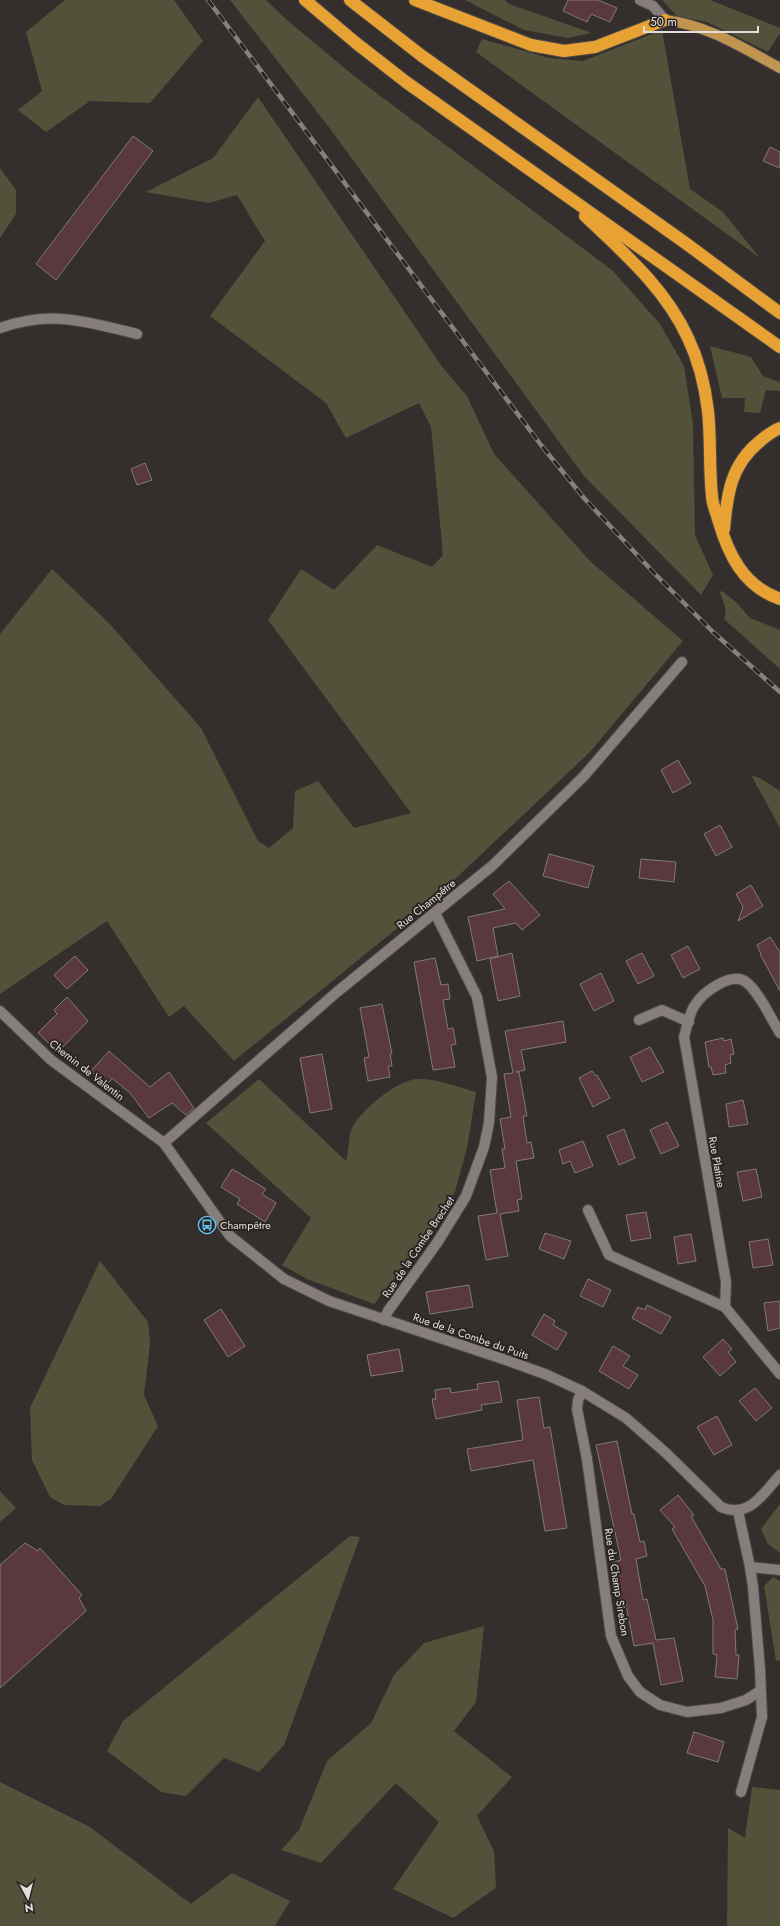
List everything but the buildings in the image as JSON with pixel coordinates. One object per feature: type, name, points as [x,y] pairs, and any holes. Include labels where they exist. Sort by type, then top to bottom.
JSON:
[{"type":"highway","points":[[305,0],[356,43],[406,82],[780,348]]},
{"type":"highway","points":[[350,0],[422,56],[684,242],[780,313]]},
{"type":"highway","points":[[415,0],[531,45],[564,51],[595,47],[665,20]]},
{"type":"highway","points":[[554,186],[646,274],[670,305],[688,338],[703,381],[708,411],[712,497],[723,536],[732,558],[749,580],[770,596],[780,599]]},
{"type":"highway","points":[[723,536],[727,498],[735,472],[748,451],[773,431],[780,428]]},
{"type":"main road","points":[[665,20],[686,22],[716,33],[780,68]]},
{"type":"street","points":[[640,0],[652,6],[665,20]]},
{"type":"street","points":[[0,328],[17,322],[40,318],[59,318],[137,334]]},
{"type":"street","name":"Rue Champêtre","points":[[164,1143],[338,992],[492,866],[584,776],[682,662]]},
{"type":"street","name":"Rue de la Combe Brechet","points":[[384,1320],[388,1311],[437,1243],[466,1196],[484,1147],[489,1123],[492,1077],[477,997],[435,913]]},
{"type":"street","name":"Rue Platine","points":[[725,1307],[726,1282],[684,1037],[695,1005],[717,984],[737,978],[746,982],[755,991],[780,1033]]},
{"type":"street","points":[[639,1020],[656,1011],[662,1010],[689,1022]]},
{"type":"street","name":"Chemin de Valentin","points":[[0,1011],[51,1060],[164,1143]]},
{"type":"street","name":"Rue de la Combe du Puits","points":[[164,1143],[236,1242],[284,1279],[329,1301],[504,1359],[545,1374],[582,1391],[626,1418],[666,1453],[721,1507],[730,1511],[738,1511]]},
{"type":"street","points":[[588,1210],[609,1255],[725,1307],[780,1374]]},
{"type":"street","name":"Rue du Champ Sirebon","points":[[582,1391],[578,1400],[577,1409],[587,1458],[611,1636],[628,1676],[640,1692],[660,1705],[687,1712],[721,1708],[746,1700],[760,1691]]},
{"type":"street","points":[[741,1792],[762,1717],[760,1669],[750,1567],[738,1511],[753,1505],[780,1475]]},
{"type":"street","points":[[750,1567],[780,1570]]},
{"type":"green space","points":[[65,0],[174,0],[203,41],[150,103],[90,101],[46,132],[18,110],[42,91],[26,32]]},
{"type":"green space","points":[[230,0],[266,0],[288,21],[354,76],[613,271],[660,324],[684,366],[693,424],[695,535],[713,575],[701,595],[584,476],[328,126]]},
{"type":"green space","points":[[465,0],[505,0],[509,4],[592,33],[568,38],[524,30]]},
{"type":"green space","points":[[662,0],[710,0],[780,28],[780,33],[768,52],[707,22],[677,16]]},
{"type":"green space","points":[[662,30],[690,189],[723,212],[760,258],[476,52],[482,39],[549,58],[583,61]]},
{"type":"green space","points":[[258,97],[443,368],[467,396],[494,454],[590,561],[683,641],[590,752],[437,896],[234,1061],[184,1006],[169,1017],[107,921],[0,994],[0,634],[52,569],[108,622],[201,728],[258,841],[269,848],[293,828],[295,791],[318,781],[354,828],[411,813],[268,620],[301,569],[334,590],[377,545],[432,567],[443,555],[431,427],[419,403],[346,438],[326,403],[210,316],[265,241],[237,195],[209,203],[146,192],[213,158]]},
{"type":"green space","points":[[0,168],[16,190],[16,214],[0,238]]},
{"type":"green space","points":[[710,346],[751,357],[763,376],[780,382],[780,391],[766,390],[760,413],[744,412],[745,398],[722,398]]},
{"type":"green space","points":[[722,591],[737,603],[750,618],[780,630],[780,669],[724,619],[726,611],[720,592]]},
{"type":"green space","points":[[751,775],[760,778],[780,791],[780,828]]},
{"type":"green space","points":[[259,1079],[346,1161],[352,1128],[372,1104],[391,1089],[411,1080],[426,1079],[476,1092],[467,1148],[455,1192],[434,1228],[374,1304],[307,1279],[282,1265],[311,1218],[206,1123]]},
{"type":"green space","points":[[100,1261],[148,1322],[150,1344],[144,1395],[158,1426],[111,1499],[100,1506],[64,1505],[50,1497],[32,1460],[30,1408]]},
{"type":"green space","points":[[0,1491],[16,1508],[0,1522]]},
{"type":"green space","points":[[780,1504],[780,1553],[768,1544],[761,1529]]},
{"type":"green space","points":[[350,1536],[360,1537],[284,1745],[259,1772],[224,1758],[186,1796],[161,1792],[107,1751],[123,1721]]},
{"type":"green space","points":[[773,1577],[780,1581],[780,1660],[776,1661],[764,1586]]},
{"type":"green space","points":[[484,1626],[476,1702],[454,1731],[512,1777],[477,1816],[494,1851],[496,1888],[453,1918],[393,1889],[439,1822],[396,1783],[321,1863],[281,1850],[299,1830],[327,1761],[371,1723],[394,1675],[424,1643]]},
{"type":"green space","points":[[0,1782],[90,1827],[191,1904],[232,1873],[290,1901],[275,1926],[0,1926]]},
{"type":"green space","points":[[752,1787],[780,1790],[780,1926],[727,1926],[728,1828],[745,1838]]},
{"type":"railway","points":[[208,0],[541,445],[584,498],[655,574],[713,632],[780,692]]},
{"type":"place","name":"Champêtre","points":[[207,1225]]}]
